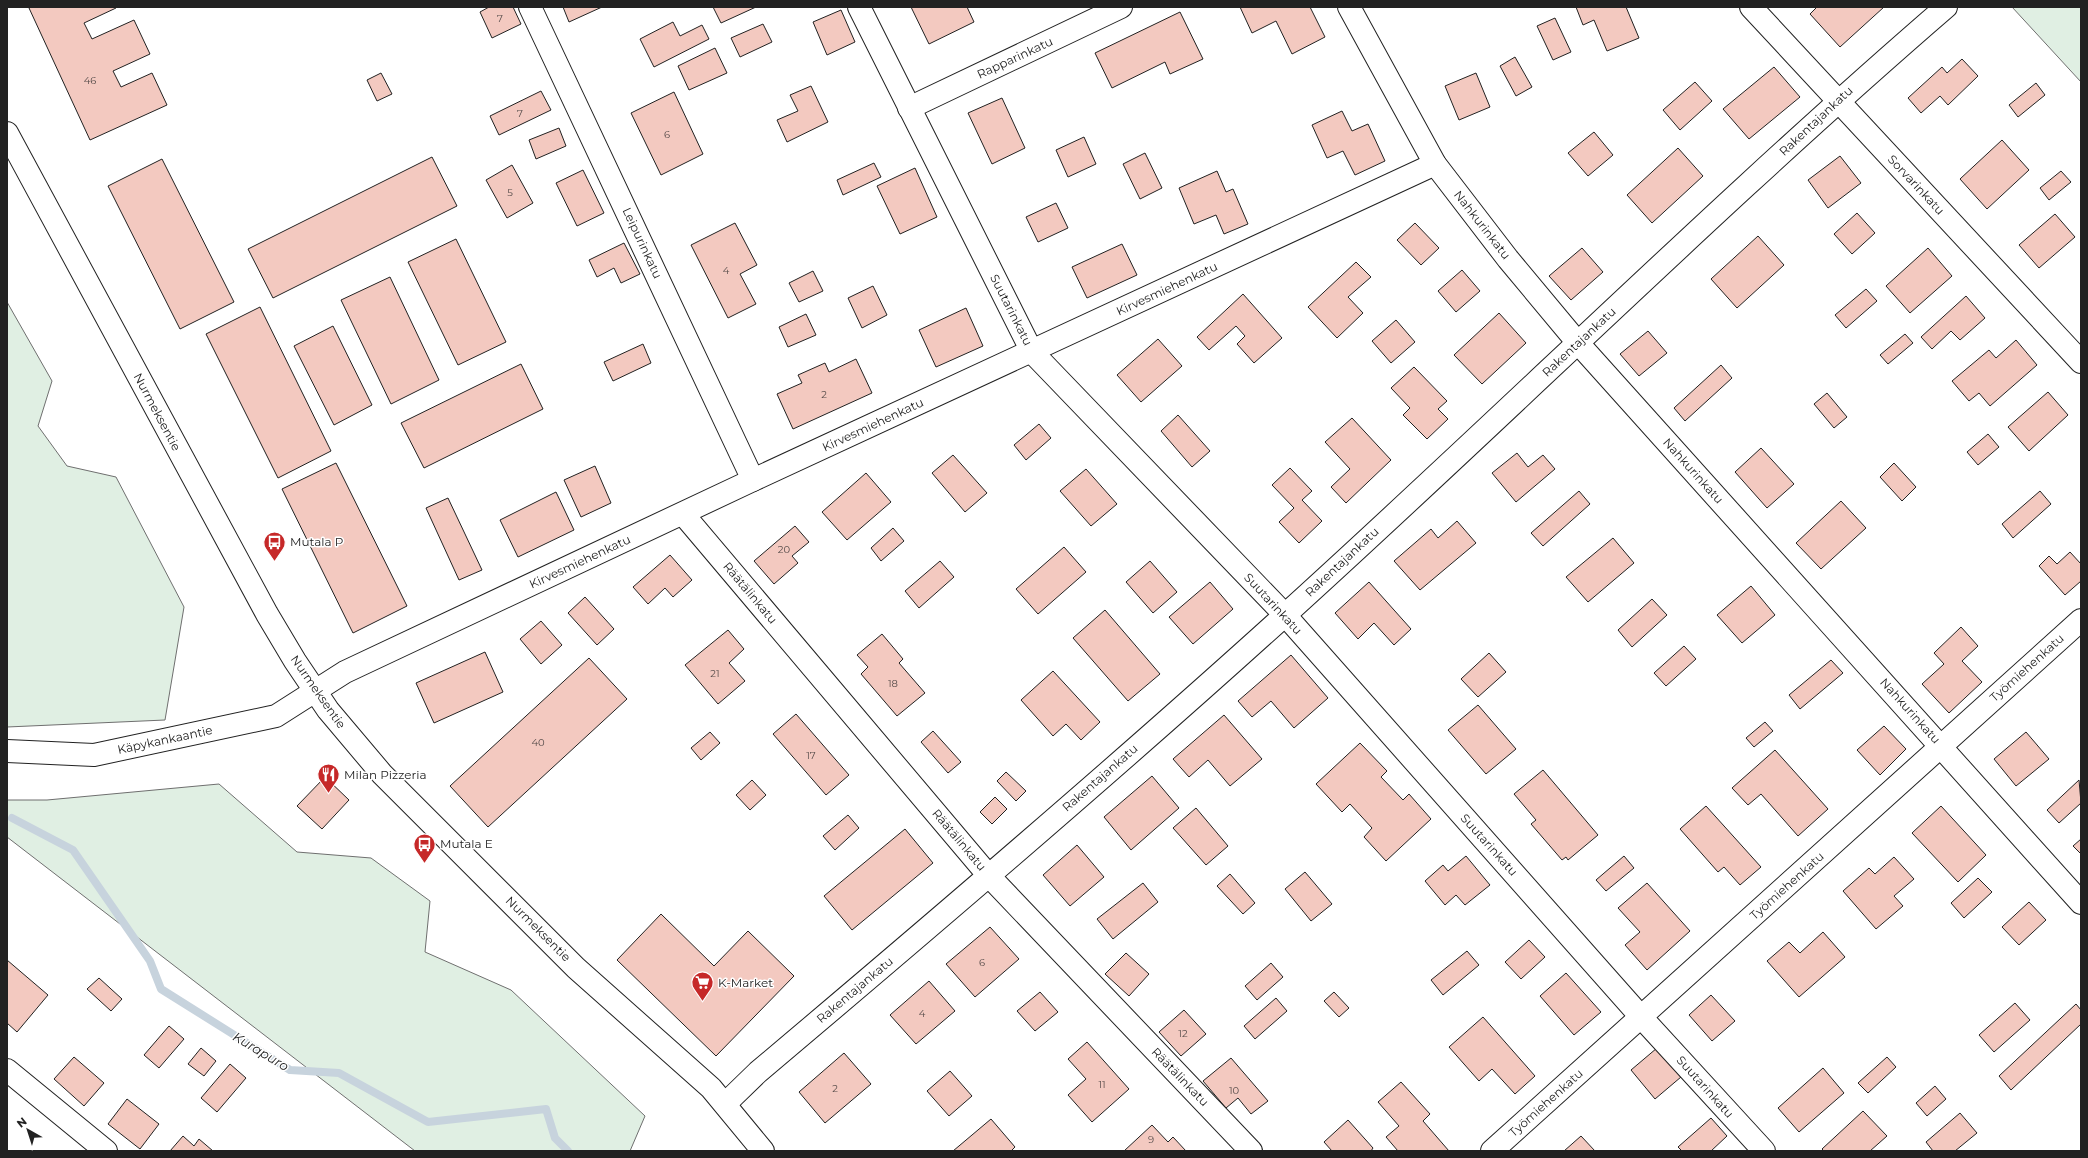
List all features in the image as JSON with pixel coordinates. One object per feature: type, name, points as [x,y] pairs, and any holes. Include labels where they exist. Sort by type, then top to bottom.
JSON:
[{"type":"street","name":"Leipurinkatu","points":[[530,7],[753,480]]},
{"type":"street","name":"Suutarinkatu","points":[[859,7],[1032,352],[1285,615],[1642,1018],[1764,1151]]},
{"type":"street","name":"Rapparinkatu","points":[[909,108],[1121,7]]},
{"type":"street","name":"Nahkurinkatu","points":[[1349,7],[1434,164],[1508,259],[1578,343],[1941,745],[2081,903]]},
{"type":"street","name":"Sorvarinkatu","points":[[1751,7],[2081,362]]},
{"type":"street","name":"Rakentajankatu","points":[[725,1104],[758,1072],[989,876],[1285,615],[1838,101],[1946,7]]},
{"type":"street","name":"Nurmeksentie","points":[[7,133],[260,600],[314,690],[346,732],[382,774],[576,968],[711,1088],[763,1151]]},
{"type":"street","name":"Kirvesmiehenkatu","points":[[314,690],[345,672],[753,480],[1032,352],[1434,164]]},
{"type":"street","name":"Räätälinkatu","points":[[683,514],[989,876],[1251,1151]]},
{"type":"street","name":"Työmiehenkatu","points":[[1492,1151],[1642,1018],[1941,745],[2081,620]]},
{"type":"street","name":"Käpykankaantie","points":[[7,751],[94,755],[276,716],[314,690]]},
{"type":"street","points":[[7,1070],[106,1151]]},
{"type":"green space","points":[[2012,7],[2081,7],[2081,82]]},
{"type":"green space","points":[[7,302],[52,381],[38,426],[67,466],[116,477],[184,607],[165,720],[7,727]]},
{"type":"green space","points":[[219,784],[297,852],[371,858],[430,901],[425,952],[511,990],[645,1116],[630,1151],[415,1151],[7,837],[7,800],[47,800]]},
{"type":"building","points":[[115,7],[116,8],[84,23],[92,39],[134,20],[150,54],[113,71],[121,87],[152,73],[167,105],[90,140],[29,8]]},
{"type":"building","points":[[489,7],[513,7],[521,24],[492,38],[480,12]]},
{"type":"building","points":[[563,7],[602,7],[569,22]]},
{"type":"building","points":[[713,7],[756,7],[721,23]]},
{"type":"building","points":[[911,7],[967,7],[974,22],[929,44]]},
{"type":"building","points":[[1240,7],[1310,7],[1325,37],[1292,54],[1276,21],[1252,33]]},
{"type":"building","points":[[1576,7],[1626,7],[1639,38],[1607,51],[1594,20],[1583,25]]},
{"type":"building","points":[[1817,7],[1884,7],[1840,47],[1810,14]]},
{"type":"building","points":[[841,10],[855,42],[827,55],[813,22]]},
{"type":"building","points":[[1180,12],[1203,59],[1170,74],[1165,62],[1112,88],[1095,53]]},
{"type":"building","points":[[1555,18],[1571,52],[1553,60],[1537,26]]},
{"type":"building","points":[[673,22],[680,36],[702,25],[709,39],[654,67],[640,39]]},
{"type":"building","points":[[763,24],[772,42],[740,57],[731,38]]},
{"type":"building","points":[[715,48],[727,73],[689,90],[678,66]]},
{"type":"building","points":[[1515,57],[1532,87],[1516,96],[1500,66]]},
{"type":"building","points":[[1962,59],[1978,76],[1948,105],[1940,96],[1921,113],[1908,98],[1942,67],[1947,73]]},
{"type":"building","points":[[1774,67],[1800,97],[1749,139],[1723,109]]},
{"type":"building","points":[[381,73],[392,94],[377,101],[367,80]]},
{"type":"building","points":[[1476,73],[1490,107],[1459,120],[1445,86]]},
{"type":"building","points":[[1695,82],[1712,101],[1680,130],[1663,110]]},
{"type":"building","points":[[2036,83],[2045,95],[2018,117],[2009,105]]},
{"type":"building","points":[[811,86],[828,122],[787,142],[777,120],[798,111],[790,95]]},
{"type":"building","points":[[541,91],[551,110],[499,135],[490,116]]},
{"type":"building","points":[[674,92],[703,154],[661,175],[631,113]]},
{"type":"building","points":[[1002,98],[1025,148],[992,164],[968,113]]},
{"type":"building","points":[[1342,111],[1352,131],[1368,124],[1385,161],[1355,175],[1343,151],[1327,158],[1312,125]]},
{"type":"building","points":[[559,128],[566,146],[536,159],[529,140]]},
{"type":"building","points":[[1594,132],[1613,155],[1588,176],[1568,153]]},
{"type":"building","points":[[1084,137],[1096,164],[1068,177],[1056,150]]},
{"type":"building","points":[[2002,140],[2029,170],[1987,209],[1960,179]]},
{"type":"building","points":[[1678,148],[1703,176],[1652,223],[1627,195]]},
{"type":"building","points":[[1145,153],[1162,188],[1140,199],[1123,164]]},
{"type":"building","points":[[1840,156],[1861,183],[1828,208],[1808,180]]},
{"type":"building","points":[[432,157],[457,206],[273,298],[248,249]]},
{"type":"building","points":[[162,159],[234,302],[180,329],[108,186]]},
{"type":"building","points":[[874,163],[881,177],[843,195],[837,180]]},
{"type":"building","points":[[512,165],[533,203],[507,218],[486,180]]},
{"type":"building","points":[[915,168],[937,217],[900,234],[877,186]]},
{"type":"building","points":[[583,170],[604,213],[577,226],[556,183]]},
{"type":"building","points":[[1217,171],[1226,192],[1233,189],[1248,224],[1224,234],[1216,215],[1194,224],[1179,188]]},
{"type":"building","points":[[2061,171],[2071,182],[2049,200],[2040,188]]},
{"type":"building","points":[[1056,203],[1068,228],[1038,242],[1026,217]]},
{"type":"building","points":[[1857,213],[1875,233],[1852,254],[1834,234]]},
{"type":"building","points":[[2055,214],[2075,237],[2039,268],[2019,245]]},
{"type":"building","points":[[735,223],[757,265],[740,274],[756,304],[728,318],[691,245]]},
{"type":"building","points":[[1415,223],[1439,248],[1421,265],[1397,240]]},
{"type":"building","points":[[1758,236],[1784,265],[1737,308],[1711,279]]},
{"type":"building","points":[[456,239],[506,342],[458,365],[408,262]]},
{"type":"building","points":[[624,243],[640,274],[621,283],[614,268],[597,277],[589,260]]},
{"type":"building","points":[[1122,244],[1137,275],[1087,298],[1072,267]]},
{"type":"building","points":[[1582,248],[1603,272],[1571,300],[1549,276]]},
{"type":"building","points":[[1928,248],[1952,276],[1910,313],[1886,286]]},
{"type":"building","points":[[1356,262],[1371,277],[1348,297],[1363,313],[1337,338],[1308,307]]},
{"type":"building","points":[[1462,270],[1480,291],[1456,312],[1438,291]]},
{"type":"building","points":[[813,271],[823,291],[799,302],[789,283]]},
{"type":"building","points":[[390,277],[439,380],[391,404],[341,300]]},
{"type":"building","points":[[873,286],[887,315],[862,328],[848,298]]},
{"type":"building","points":[[1866,289],[1877,301],[1846,328],[1835,315]]},
{"type":"building","points":[[1243,294],[1282,338],[1254,363],[1237,344],[1245,336],[1236,326],[1209,350],[1197,337]]},
{"type":"building","points":[[1966,296],[1985,318],[1960,340],[1951,331],[1932,349],[1921,337]]},
{"type":"building","points":[[260,307],[331,451],[278,478],[206,334]]},
{"type":"building","points":[[966,308],[983,346],[936,367],[919,330]]},
{"type":"building","points":[[1499,313],[1526,343],[1482,384],[1454,355]]},
{"type":"building","points":[[806,314],[816,335],[788,347],[779,327]]},
{"type":"building","points":[[1396,320],[1415,342],[1391,363],[1372,341]]},
{"type":"building","points":[[333,326],[372,405],[334,425],[294,346]]},
{"type":"building","points":[[1648,331],[1667,353],[1639,376],[1620,354]]},
{"type":"building","points":[[1905,334],[1913,343],[1888,364],[1880,355]]},
{"type":"building","points":[[1158,339],[1182,366],[1141,402],[1117,375]]},
{"type":"building","points":[[2016,340],[2037,365],[1990,406],[1979,393],[1969,401],[1952,381],[1989,350],[1996,358]]},
{"type":"building","points":[[643,344],[651,363],[613,381],[604,362]]},
{"type":"building","points":[[856,359],[872,393],[793,429],[777,394],[802,383],[798,375],[825,363],[829,372]]},
{"type":"building","points":[[521,364],[543,409],[424,468],[401,423]]},
{"type":"building","points":[[1721,365],[1732,378],[1685,421],[1674,408]]},
{"type":"building","points":[[1414,367],[1447,401],[1438,409],[1448,419],[1427,439],[1403,415],[1410,408],[1391,388]]},
{"type":"building","points":[[2048,392],[2068,415],[2029,451],[2008,427]]},
{"type":"building","points":[[1827,393],[1847,417],[1834,428],[1814,404]]},
{"type":"building","points":[[1178,415],[1210,451],[1192,467],[1161,431]]},
{"type":"building","points":[[1352,418],[1391,460],[1346,503],[1331,487],[1350,469],[1325,442]]},
{"type":"building","points":[[1039,424],[1051,438],[1026,460],[1014,445]]},
{"type":"building","points":[[1988,434],[1999,447],[1978,465],[1967,452]]},
{"type":"building","points":[[1761,448],[1794,484],[1767,508],[1735,472]]},
{"type":"building","points":[[1517,453],[1528,467],[1543,455],[1555,469],[1516,502],[1492,473]]},
{"type":"building","points":[[953,455],[987,493],[965,512],[932,473]]},
{"type":"building","points":[[336,463],[407,606],[353,633],[282,489]]},
{"type":"building","points":[[1894,463],[1916,487],[1902,501],[1880,477]]},
{"type":"building","points":[[595,466],[611,503],[581,517],[564,480]]},
{"type":"building","points":[[1290,468],[1312,491],[1302,500],[1322,521],[1299,543],[1279,522],[1294,508],[1272,485]]},
{"type":"building","points":[[1086,469],[1117,504],[1091,526],[1060,491]]},
{"type":"building","points":[[866,473],[891,502],[847,540],[822,512]]},
{"type":"building","points":[[1579,491],[1590,504],[1543,546],[1531,533]]},
{"type":"building","points":[[2040,491],[2051,504],[2013,538],[2002,524]]},
{"type":"building","points":[[556,492],[574,530],[518,557],[500,520]]},
{"type":"building","points":[[448,498],[482,570],[459,580],[426,508]]},
{"type":"building","points":[[1841,501],[1866,528],[1821,569],[1796,543]]},
{"type":"building","points":[[1457,521],[1476,543],[1420,590],[1394,561],[1431,529],[1438,538]]},
{"type":"building","points":[[795,526],[809,542],[792,556],[798,563],[774,584],[754,561]]},
{"type":"building","points":[[893,528],[904,541],[881,561],[871,548]]},
{"type":"building","points":[[1613,538],[1634,563],[1588,602],[1566,577]]},
{"type":"building","points":[[1064,547],[1086,572],[1038,614],[1016,589]]},
{"type":"building","points":[[2070,552],[2081,564],[2081,581],[2065,595],[2039,566],[2049,556],[2057,564]]},
{"type":"building","points":[[670,555],[692,580],[673,597],[665,588],[648,604],[633,587]]},
{"type":"building","points":[[940,561],[954,577],[919,608],[905,591]]},
{"type":"building","points":[[1150,561],[1177,592],[1153,613],[1126,582]]},
{"type":"building","points":[[1210,582],[1233,609],[1193,644],[1169,617]]},
{"type":"building","points":[[1369,582],[1411,629],[1394,645],[1374,623],[1358,639],[1335,613]]},
{"type":"building","points":[[1751,586],[1775,615],[1742,643],[1717,615]]},
{"type":"building","points":[[585,597],[614,629],[597,645],[568,613]]},
{"type":"building","points":[[1652,599],[1667,615],[1632,647],[1618,630]]},
{"type":"building","points":[[1105,610],[1160,674],[1128,701],[1073,638]]},
{"type":"building","points":[[541,621],[562,645],[541,664],[520,639]]},
{"type":"building","points":[[1961,627],[1978,646],[1962,661],[1982,682],[1949,713],[1922,684],[1944,664],[1934,653]]},
{"type":"building","points":[[728,630],[744,649],[729,663],[745,681],[718,704],[685,665]]},
{"type":"building","points":[[882,634],[903,659],[899,663],[925,693],[897,716],[861,674],[868,667],[857,655]]},
{"type":"building","points":[[1684,646],[1696,659],[1666,686],[1654,673]]},
{"type":"building","points":[[485,652],[503,692],[434,723],[416,683]]},
{"type":"building","points":[[1489,653],[1506,672],[1478,697],[1461,679]]},
{"type":"building","points":[[1291,655],[1328,698],[1294,728],[1271,701],[1252,717],[1238,701]]},
{"type":"building","points":[[589,658],[627,699],[488,827],[450,786]]},
{"type":"building","points":[[1831,660],[1843,673],[1800,709],[1789,695]]},
{"type":"building","points":[[1053,671],[1100,722],[1081,740],[1066,724],[1053,736],[1021,700]]},
{"type":"building","points":[[1478,705],[1516,749],[1486,774],[1448,730]]},
{"type":"building","points":[[796,714],[849,775],[826,795],[773,734]]},
{"type":"building","points":[[1224,715],[1262,759],[1230,786],[1208,760],[1189,777],[1173,759]]},
{"type":"building","points":[[1765,722],[1773,731],[1754,747],[1746,738]]},
{"type":"building","points":[[1884,726],[1906,749],[1880,775],[1857,750]]},
{"type":"building","points":[[933,731],[961,762],[948,773],[921,742]]},
{"type":"building","points":[[710,732],[720,743],[701,760],[691,748]]},
{"type":"building","points":[[2026,732],[2049,759],[2016,786],[1994,759]]},
{"type":"building","points":[[1360,743],[1387,771],[1381,777],[1403,800],[1409,794],[1431,819],[1386,861],[1364,837],[1372,828],[1350,804],[1342,812],[1316,784]]},
{"type":"building","points":[[1775,750],[1828,809],[1798,836],[1761,794],[1748,805],[1732,788]]},
{"type":"building","points":[[1543,770],[1598,835],[1568,860],[1566,857],[1562,860],[1531,824],[1536,820],[1514,794]]},
{"type":"building","points":[[1006,772],[1026,791],[1016,801],[997,781]]},
{"type":"building","points":[[1152,776],[1179,808],[1131,850],[1104,817]]},
{"type":"building","points":[[325,777],[349,800],[322,829],[297,806]]},
{"type":"building","points":[[752,780],[766,795],[750,810],[736,795]]},
{"type":"building","points":[[2079,780],[2081,803],[2059,823],[2047,810]]},
{"type":"building","points":[[995,797],[1007,809],[992,824],[980,812]]},
{"type":"building","points":[[1706,806],[1761,867],[1740,885],[1724,867],[1718,872],[1680,829]]},
{"type":"building","points":[[1941,806],[1986,855],[1958,882],[1912,833]]},
{"type":"building","points":[[1196,808],[1228,846],[1206,865],[1173,828]]},
{"type":"building","points":[[848,815],[859,828],[835,850],[823,836]]},
{"type":"building","points":[[905,829],[933,863],[852,930],[824,896]]},
{"type":"building","points":[[2081,839],[2081,854],[2073,846]]},
{"type":"building","points":[[1077,845],[1104,877],[1070,906],[1043,875]]},
{"type":"building","points":[[1466,856],[1490,885],[1465,905],[1456,895],[1445,905],[1425,881],[1443,865],[1448,871]]},
{"type":"building","points":[[1624,856],[1634,868],[1606,891],[1596,880]]},
{"type":"building","points":[[1894,857],[1914,879],[1894,896],[1903,906],[1876,929],[1843,891],[1869,868],[1875,874]]},
{"type":"building","points":[[1305,872],[1332,904],[1311,921],[1285,889]]},
{"type":"building","points":[[1230,874],[1255,903],[1243,914],[1217,886]]},
{"type":"building","points":[[1978,878],[1992,892],[1964,918],[1951,903]]},
{"type":"building","points":[[1143,883],[1158,902],[1113,939],[1097,919]]},
{"type":"building","points":[[1647,883],[1690,931],[1647,970],[1625,945],[1640,932],[1618,908]]},
{"type":"building","points":[[2029,902],[2046,920],[2019,945],[2002,927]]},
{"type":"building","points":[[661,914],[714,966],[748,931],[794,976],[716,1056],[617,960]]},
{"type":"building","points":[[990,927],[1019,959],[975,997],[946,964]]},
{"type":"building","points":[[1823,932],[1845,957],[1799,997],[1767,961],[1789,942],[1800,953]]},
{"type":"building","points":[[1529,940],[1545,957],[1521,979],[1505,962]]},
{"type":"building","points":[[1467,951],[1479,965],[1443,995],[1431,980]]},
{"type":"building","points":[[1126,953],[1149,974],[1129,996],[1105,974]]},
{"type":"building","points":[[7,960],[48,995],[17,1032],[7,1023]]},
{"type":"building","points":[[1271,963],[1283,977],[1257,1000],[1245,986]]},
{"type":"building","points":[[1566,973],[1601,1012],[1574,1035],[1540,996]]},
{"type":"building","points":[[99,978],[122,999],[111,1011],[87,989]]},
{"type":"building","points":[[929,981],[955,1011],[916,1044],[890,1015]]},
{"type":"building","points":[[1040,992],[1058,1012],[1035,1031],[1017,1011]]},
{"type":"building","points":[[1334,992],[1349,1008],[1339,1017],[1324,1001]]},
{"type":"building","points":[[1711,995],[1735,1021],[1712,1041],[1689,1015]]},
{"type":"building","points":[[1276,998],[1287,1011],[1255,1039],[1244,1026]]},
{"type":"building","points":[[2015,1003],[2030,1020],[1994,1052],[1979,1035]]},
{"type":"building","points":[[2076,1004],[2081,1010],[2081,1024],[2011,1090],[1999,1076]]},
{"type":"building","points":[[1184,1010],[1206,1034],[1181,1056],[1159,1032]]},
{"type":"building","points":[[1483,1017],[1535,1076],[1515,1094],[1492,1069],[1479,1081],[1449,1047]]},
{"type":"building","points":[[169,1026],[184,1039],[159,1068],[144,1055]]},
{"type":"building","points":[[1087,1042],[1129,1089],[1092,1122],[1068,1095],[1086,1079],[1068,1059]]},
{"type":"building","points":[[201,1048],[216,1061],[204,1076],[188,1064]]},
{"type":"building","points":[[1657,1048],[1681,1077],[1655,1099],[1631,1070]]},
{"type":"building","points":[[844,1053],[871,1084],[825,1123],[799,1092]]},
{"type":"building","points":[[74,1057],[104,1083],[84,1106],[54,1079]]},
{"type":"building","points":[[1887,1057],[1896,1067],[1868,1093],[1858,1083]]},
{"type":"building","points":[[1231,1058],[1268,1101],[1251,1114],[1238,1098],[1226,1108],[1203,1081]]},
{"type":"building","points":[[230,1064],[246,1078],[217,1112],[201,1098]]},
{"type":"building","points":[[1823,1068],[1844,1093],[1799,1132],[1778,1108]]},
{"type":"building","points":[[950,1071],[972,1096],[949,1116],[927,1091]]},
{"type":"building","points":[[1401,1082],[1430,1114],[1423,1121],[1449,1151],[1398,1151],[1386,1137],[1399,1126],[1378,1102]]},
{"type":"building","points":[[1935,1086],[1946,1099],[1927,1116],[1916,1103]]},
{"type":"building","points":[[127,1099],[159,1124],[140,1149],[108,1124]]},
{"type":"building","points":[[1863,1111],[1887,1136],[1870,1151],[1824,1151],[1822,1149]]},
{"type":"building","points":[[1960,1113],[1977,1133],[1955,1151],[1933,1151],[1926,1142]]},
{"type":"building","points":[[1711,1118],[1727,1136],[1711,1151],[1682,1151],[1678,1147]]},
{"type":"building","points":[[991,1119],[1015,1147],[1011,1151],[953,1151]]},
{"type":"building","points":[[1348,1120],[1373,1148],[1371,1151],[1332,1151],[1324,1142]]},
{"type":"building","points":[[1152,1125],[1168,1142],[1173,1137],[1186,1151],[1124,1151]]},
{"type":"building","points":[[183,1136],[194,1146],[199,1139],[213,1151],[170,1151]]},
{"type":"building","points":[[1581,1136],[1595,1151],[1564,1151]]},
{"type":"waterway","name":"Kurapuro","points":[[12,818],[73,850],[150,961],[161,989],[290,1070],[339,1073],[428,1122],[546,1109],[555,1138],[568,1151]]},
{"type":"place","name":"Mutala P","points":[[275,562]]},
{"type":"place","name":"Milan Pizzeria","points":[[329,794]]},
{"type":"place","name":"Mutala E","points":[[425,864]]},
{"type":"place","name":"K-Market","points":[[703,1002]]}]
